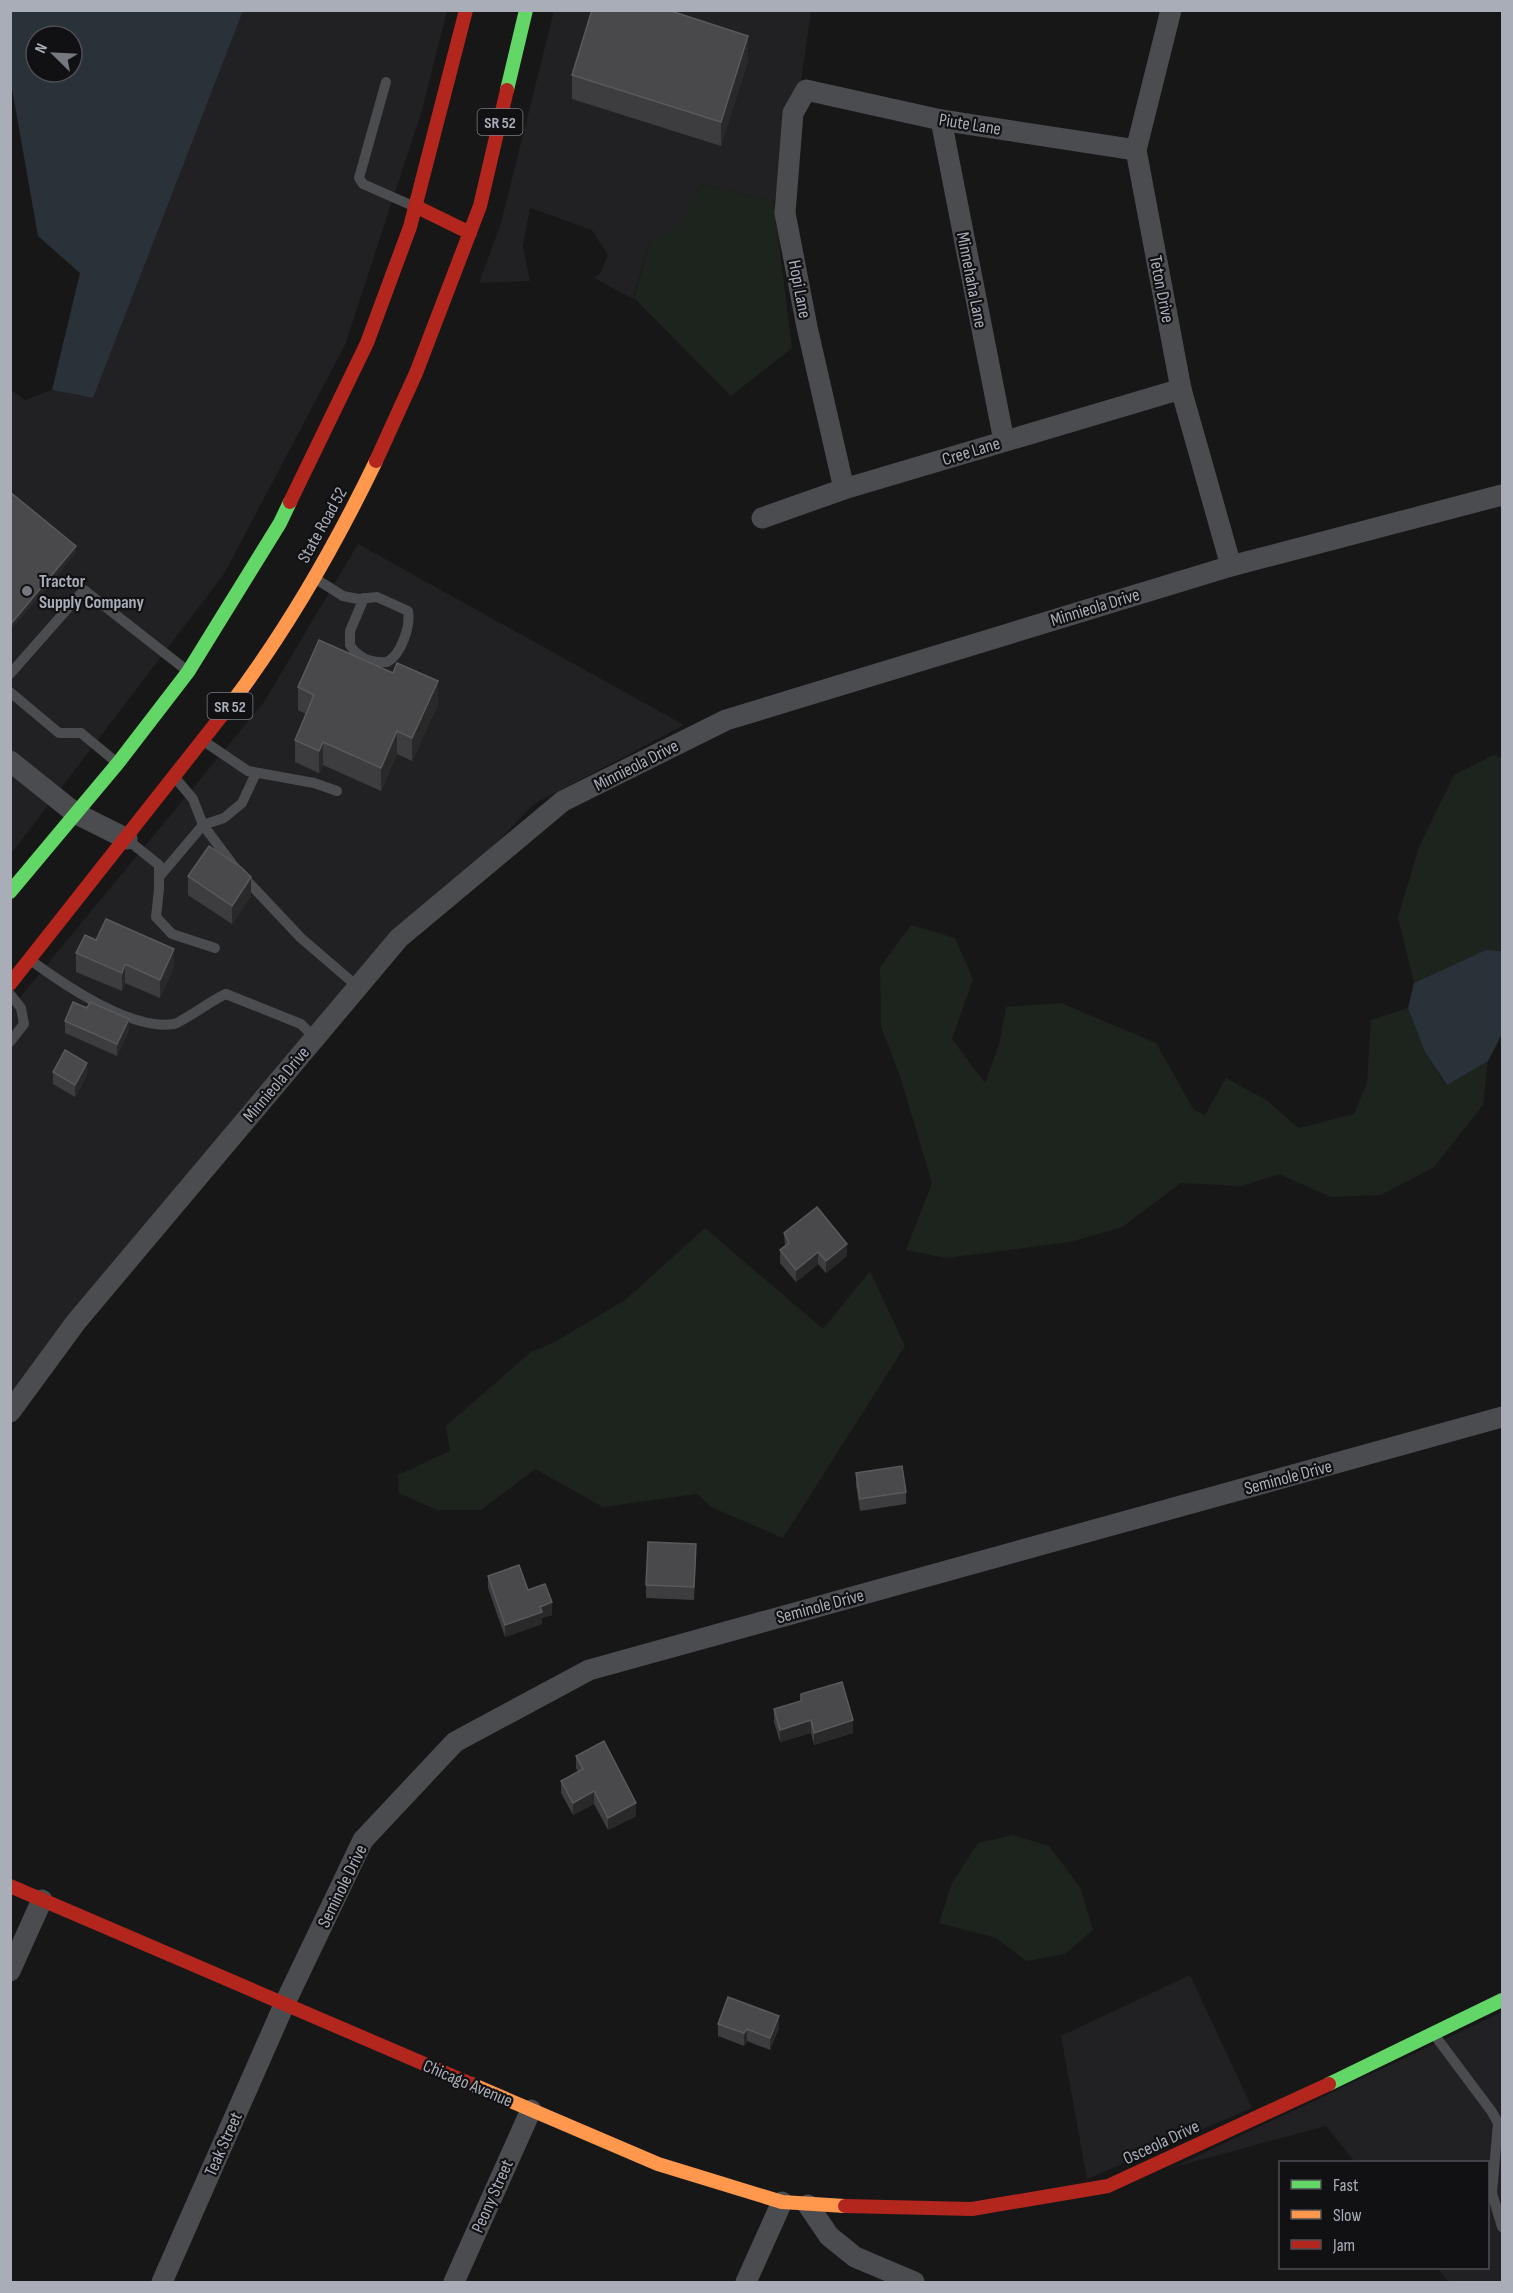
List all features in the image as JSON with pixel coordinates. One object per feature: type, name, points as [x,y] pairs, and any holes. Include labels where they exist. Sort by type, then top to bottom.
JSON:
[{"type":"main road","points":[[10,892],[118,763],[188,672],[290,502],[367,343],[415,206],[466,10]]},
{"type":"main road","name":"State Road 52","points":[[10,984],[127,840],[263,662],[314,577],[375,463],[416,373],[480,206],[526,10]]},
{"type":"main road","points":[[415,206],[470,233]]},
{"type":"main road","name":"Chicago Avenue","points":[[10,1886],[658,2164],[782,2202],[808,2205]]},
{"type":"main road","name":"Osceola Drive","points":[[808,2205],[972,2209],[1108,2186],[1503,2000]]},
{"type":"street","name":"Teton Drive","points":[[1170,10],[1136,150],[1181,389],[1231,566]]},
{"type":"street","name":"Piute Lane","points":[[806,90],[941,120],[1136,150]]},
{"type":"street","name":"Hopi Lane","points":[[806,90],[793,113],[785,213],[807,327],[844,489]]},
{"type":"street","name":"Minnehaha Lane","points":[[941,120],[1004,441]]},
{"type":"street","name":"Cree Lane","points":[[762,518],[844,489],[1181,389]]},
{"type":"street","name":"Minnieola Drive","points":[[10,1412],[76,1322],[399,938],[563,801],[726,720],[1231,566],[1503,495]]},
{"type":"street","points":[[10,760],[75,813],[127,840]]},
{"type":"street","name":"Seminole Drive","points":[[284,2005],[363,1840],[455,1742],[589,1670],[1503,1417]]},
{"type":"street","points":[[10,1971],[42,1900]]},
{"type":"street","name":"Teak Street","points":[[162,2283],[284,2005]]},
{"type":"street","name":"Peony Street","points":[[454,2283],[531,2110]]},
{"type":"street","points":[[746,2283],[782,2202]]},
{"type":"street","points":[[808,2205],[829,2236],[855,2256],[914,2283]]},
{"type":"lane","points":[[386,82],[359,178],[363,184],[415,206]]},
{"type":"lane","points":[[314,577],[343,596],[377,597],[408,611],[409,618],[401,645],[396,657],[387,662],[368,660],[357,654],[350,645],[350,631],[364,598]]},
{"type":"lane","points":[[10,674],[84,590],[188,672]]},
{"type":"lane","points":[[10,692],[59,733],[81,733],[118,763]]},
{"type":"lane","points":[[203,741],[231,762],[256,773],[314,783],[337,791]]},
{"type":"lane","points":[[159,877],[203,825],[224,818],[243,803],[256,773]]},
{"type":"lane","points":[[175,778],[193,799],[203,825],[236,868],[285,922],[358,987]]},
{"type":"lane","points":[[127,840],[159,865],[156,917],[172,934],[214,948]]},
{"type":"lane","points":[[30,960],[59,981],[137,1021],[176,1024],[226,994],[301,1024],[315,1038]]},
{"type":"lane","points":[[10,994],[21,1008],[24,1024],[10,1042]]},
{"type":"lane","points":[[1434,2034],[1492,2112],[1498,2124],[1492,2193],[1503,2227]]},
{"type":"shaded area","points":[[10,11],[243,11],[93,398],[52,390],[80,273],[38,236],[11,83]]},
{"type":"shaded area","points":[[243,11],[447,11],[422,110],[345,345],[224,574],[11,854],[11,390],[25,400],[52,390],[93,398]]},
{"type":"shaded area","points":[[554,11],[811,11],[791,153],[774,202],[701,184],[679,225],[650,241],[633,299],[594,278],[600,274],[608,255],[592,230],[530,208],[523,246],[530,281],[479,283],[501,223]]},
{"type":"shaded area","points":[[701,184],[774,202],[792,348],[731,396],[634,298],[650,241],[679,225]]},
{"type":"shaded area","points":[[358,544],[684,725],[534,804],[290,1059],[11,1410],[11,1008],[264,702]]},
{"type":"shaded area","points":[[1494,755],[1502,758],[1502,951],[1486,950],[1414,983],[1398,917],[1419,847],[1454,775]]},
{"type":"shaded area","points":[[911,925],[955,938],[973,979],[952,1039],[985,1083],[999,1045],[1006,1007],[1061,1003],[1156,1043],[1194,1110],[1205,1115],[1226,1078],[1266,1100],[1299,1128],[1354,1114],[1367,1083],[1371,1020],[1408,1008],[1425,1052],[1446,1085],[1488,1061],[1483,1105],[1434,1167],[1381,1195],[1331,1197],[1279,1174],[1242,1186],[1181,1183],[1122,1227],[1070,1242],[947,1258],[906,1250],[932,1183],[900,1076],[881,1027],[880,967]]},
{"type":"shaded area","points":[[1486,950],[1502,951],[1502,1034],[1488,1061],[1447,1085],[1425,1052],[1408,1008],[1414,983]]},
{"type":"shaded area","points":[[705,1228],[823,1329],[870,1271],[905,1346],[783,1538],[711,1507],[697,1494],[603,1507],[535,1469],[481,1510],[437,1510],[399,1493],[398,1475],[450,1451],[446,1426],[531,1352],[553,1343],[625,1300]]},
{"type":"shaded area","points":[[1013,1835],[1049,1846],[1080,1887],[1093,1930],[1065,1954],[1026,1961],[996,1938],[939,1923],[952,1883],[978,1843]]},
{"type":"shaded area","points":[[1190,1975],[1252,2108],[1087,2179],[1061,2036]]},
{"type":"shaded area","points":[[1502,2012],[1502,2282],[1449,2282],[1438,2269],[1489,2269],[1489,2161],[1354,2161],[1326,2126],[1174,2167]]},
{"type":"building","points":[[592,10],[668,10],[748,36],[721,122],[572,75]]},
{"type":"building","name":"Tractor Supply Company","points":[[10,492],[76,546],[10,625]]},
{"type":"building","points":[[319,640],[393,673],[397,663],[438,681],[412,738],[397,731],[381,768],[323,742],[319,751],[295,740],[314,695],[298,687]]},
{"type":"building","points":[[209,846],[242,868],[251,877],[232,906],[188,876]]},
{"type":"building","points":[[106,919],[174,949],[160,980],[125,964],[122,973],[76,953],[85,935],[96,940]]},
{"type":"building","points":[[73,1002],[87,1008],[90,1002],[129,1019],[117,1044],[65,1021]]},
{"type":"building","points":[[65,1050],[87,1063],[75,1085],[53,1072]]},
{"type":"building","points":[[817,1207],[847,1244],[826,1261],[818,1252],[796,1270],[780,1250],[789,1243],[784,1233]]},
{"type":"building","points":[[902,1466],[906,1492],[860,1499],[856,1473]]},
{"type":"building","points":[[648,1542],[696,1544],[694,1587],[646,1585]]},
{"type":"building","points":[[519,1565],[528,1590],[545,1584],[552,1602],[540,1607],[542,1612],[505,1625],[488,1576]]},
{"type":"building","points":[[842,1682],[853,1720],[814,1733],[811,1720],[780,1730],[774,1709],[801,1701],[801,1694]]},
{"type":"building","points":[[604,1741],[636,1803],[608,1818],[594,1791],[573,1803],[561,1781],[583,1769],[576,1756]]},
{"type":"building","points":[[728,1997],[779,2016],[770,2038],[747,2029],[744,2033],[718,2024]]},
{"type":"traffic: fast","points":[[507,90],[526,10]]},
{"type":"traffic: fast","points":[[10,892],[118,763],[188,672],[280,523],[290,502]]},
{"type":"traffic: fast","points":[[1329,2084],[1502,2000]]},
{"type":"traffic: slow","points":[[227,709],[269,650],[308,589],[376,461]]},
{"type":"traffic: slow","points":[[471,2084],[658,2164],[782,2202],[845,2206]]},
{"type":"traffic: jam","points":[[290,502],[367,343],[410,227],[466,10]]},
{"type":"traffic: jam","points":[[376,461],[416,373],[480,206],[507,90]]},
{"type":"traffic: jam","points":[[415,206],[470,233]]},
{"type":"traffic: jam","points":[[10,984],[227,709]]},
{"type":"traffic: jam","points":[[10,1886],[471,2084]]},
{"type":"traffic: jam","points":[[845,2206],[972,2209],[1108,2186],[1329,2084]]},
{"type":"place","name":"Tractor Supply Company","points":[[27,591]]}]
